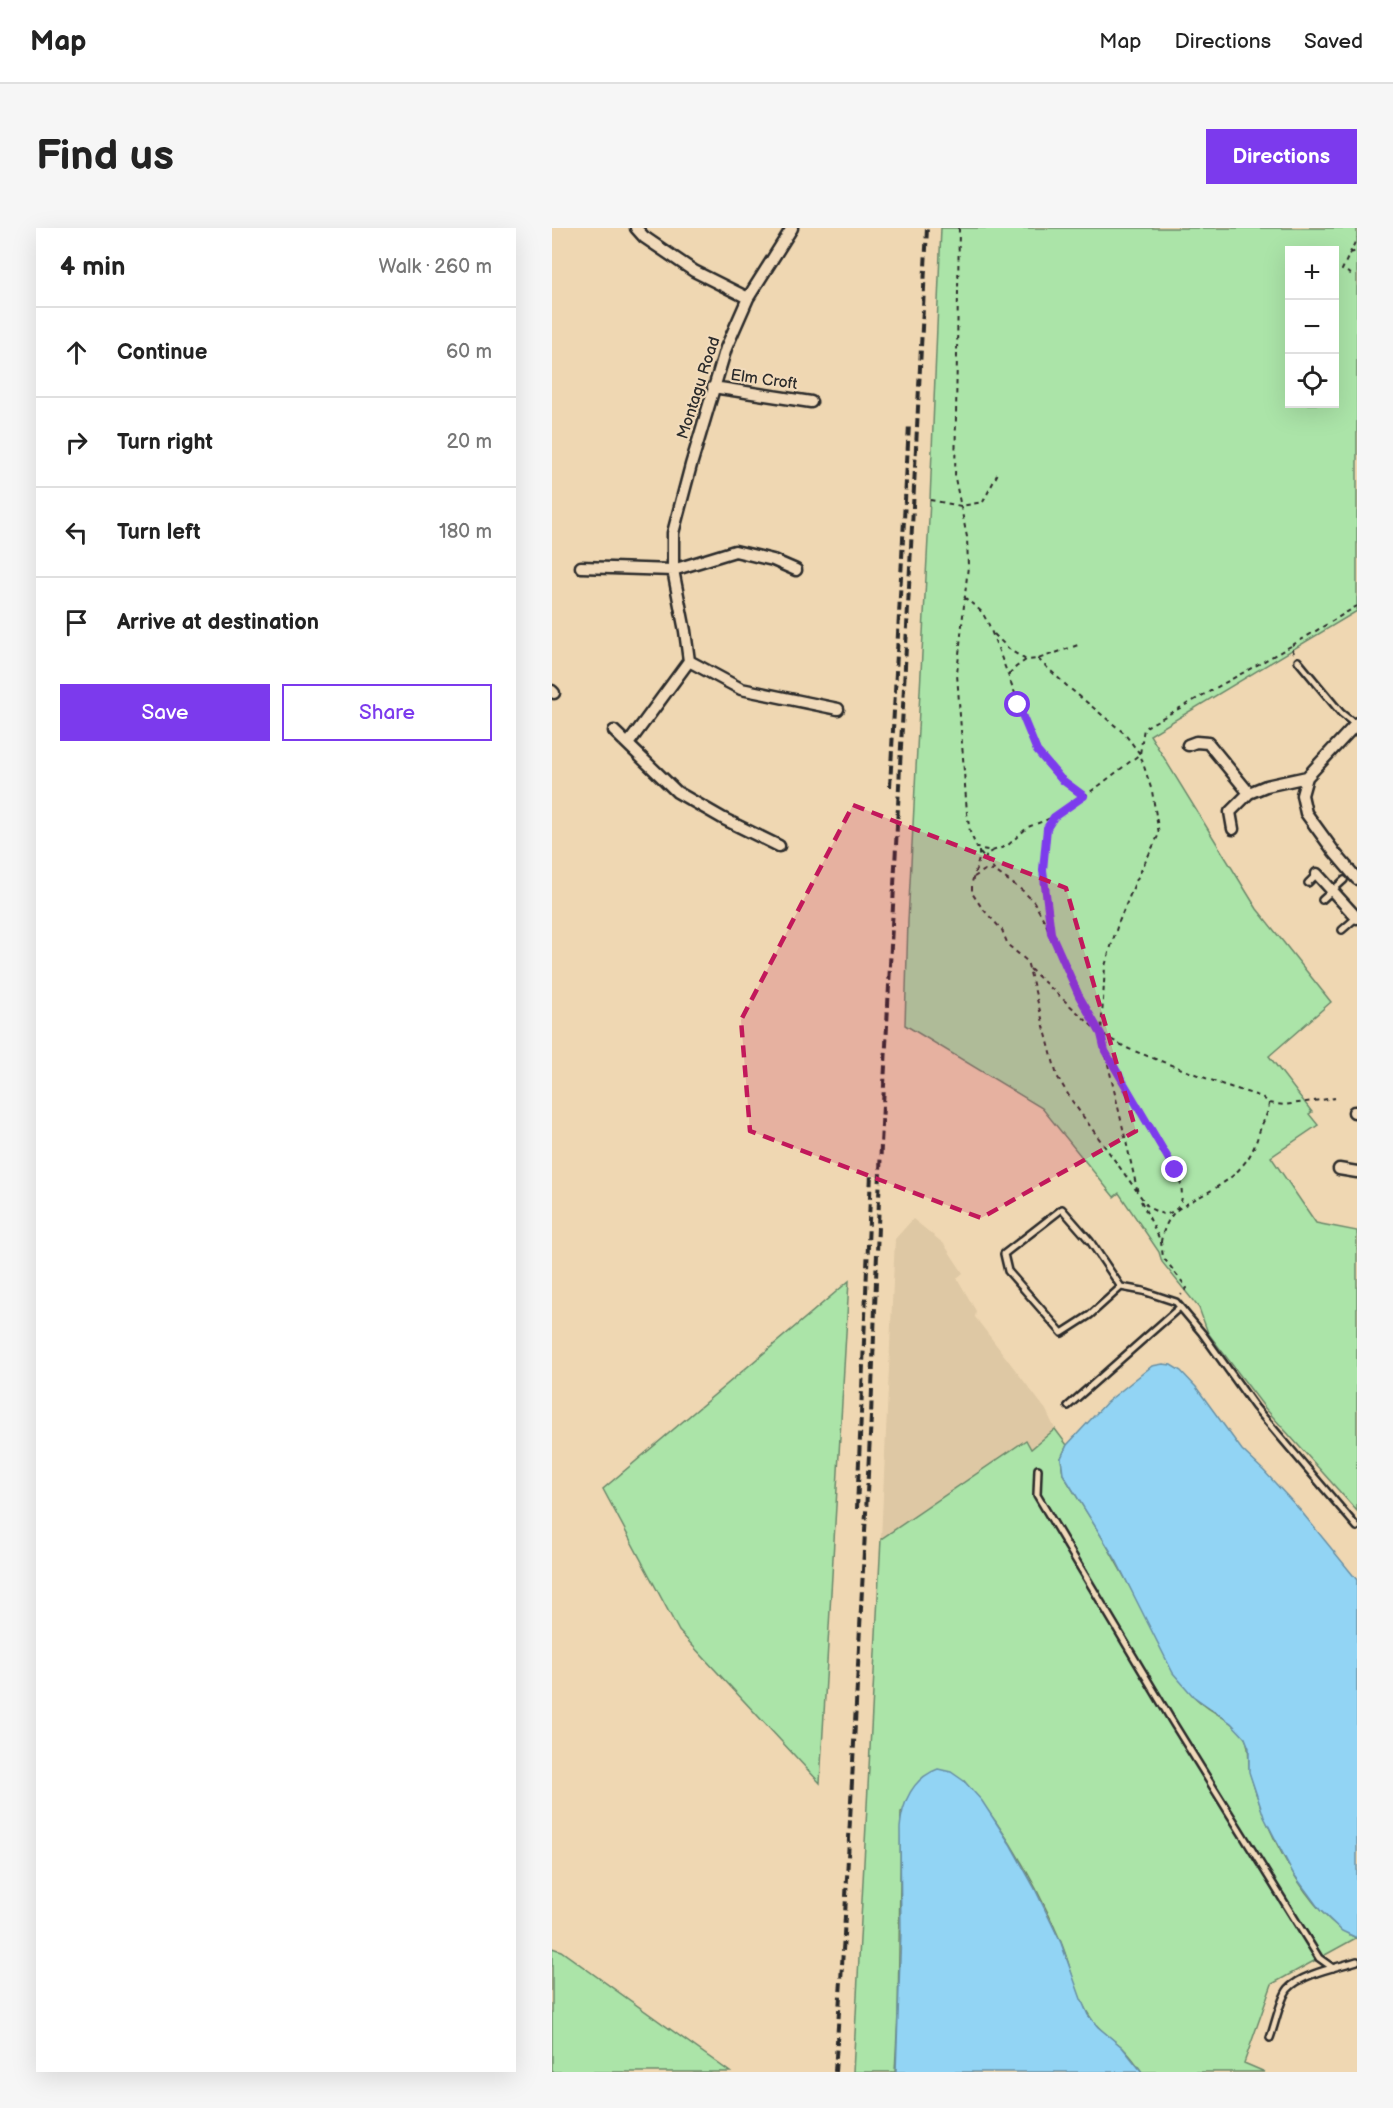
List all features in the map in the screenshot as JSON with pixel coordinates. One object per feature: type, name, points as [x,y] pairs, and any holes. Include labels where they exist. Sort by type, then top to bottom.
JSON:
[{"type":"street","points":[[636,228],[644,237],[694,271],[748,298]]},
{"type":"street","name":"Montagu Road","points":[[689,661],[686,631],[673,570],[673,533],[726,348],[748,298],[792,228]]},
{"type":"street","name":"Elm Croft","points":[[714,387],[811,402]]},
{"type":"street","points":[[581,567],[673,570],[735,552],[773,560],[796,570]]},
{"type":"street","points":[[628,744],[689,661],[741,689],[838,709]]},
{"type":"street","points":[[1356,724],[1307,777],[1302,795],[1306,813],[1357,879]]},
{"type":"street","points":[[614,732],[677,792],[724,819],[779,846]]},
{"type":"street","points":[[1188,745],[1196,742],[1208,743],[1249,793]]},
{"type":"street","points":[[1233,829],[1230,812],[1249,793],[1266,786],[1307,777]]},
{"type":"street","points":[[1317,874],[1357,918]]},
{"type":"street","points":[[1339,1169],[1357,1172]]},
{"type":"lane","points":[[1298,661],[1341,713],[1356,724]]},
{"type":"lane","points":[[1308,883],[1317,874]]},
{"type":"lane","points":[[1322,900],[1344,880]]},
{"type":"lane","points":[[1342,930],[1357,918]]},
{"type":"lane","points":[[1121,1287],[1090,1315],[1062,1334],[1008,1270],[1004,1254],[1062,1209],[1090,1241],[1121,1287],[1143,1291],[1178,1304],[1202,1333],[1255,1407],[1357,1527]]},
{"type":"lane","points":[[1068,1406],[1178,1304]]},
{"type":"lane","points":[[1038,1469],[1037,1495],[1172,1721],[1313,1948],[1320,1958],[1333,1968]]},
{"type":"lane","points":[[1270,2038],[1286,1991],[1294,1983],[1357,1961]]},
{"type":"path","points":[[959,228],[955,478],[961,506],[968,566],[957,674],[966,813],[970,832],[985,861],[994,871],[1023,891],[1034,902],[1051,933],[1079,996],[1101,1034],[1139,1197],[1149,1208],[1165,1215],[1201,1198],[1225,1182],[1242,1167],[1253,1149],[1259,1131],[1267,1119],[1269,1103]]},
{"type":"path","points":[[1351,274],[1342,270],[1357,238]]},
{"type":"path","points":[[1350,253],[1357,252]]},
{"type":"path","points":[[930,500],[961,506],[983,502],[999,471]]},
{"type":"path","points":[[964,597],[982,612],[992,632],[1037,751],[1061,779],[1084,796]]},
{"type":"path","points":[[985,861],[987,854],[1008,846],[1028,827],[1054,817],[1140,754],[1144,728],[1291,646],[1357,606]]},
{"type":"path","points":[[992,632],[1010,650],[1026,660]]},
{"type":"path","points":[[1009,675],[1026,660],[1038,659],[1078,645]]},
{"type":"path","points":[[1291,646],[1298,661]]},
{"type":"path","points":[[1038,659],[1124,733],[1140,754],[1152,791],[1159,834],[1118,924],[1106,966],[1101,1034]]},
{"type":"path","points":[[1051,933],[1043,870],[1047,828],[1054,817]]},
{"type":"path","points":[[978,849],[992,851]]},
{"type":"path","points":[[978,849],[979,859],[972,879],[972,893],[976,900],[1002,930],[1008,945],[1021,955],[1030,969],[1101,1034],[1130,1049],[1224,1086],[1262,1097],[1269,1103],[1284,1105],[1335,1098]]},
{"type":"path","points":[[972,879],[985,870],[994,871]]},
{"type":"path","points":[[1030,969],[1048,1048],[1057,1076],[1139,1197],[1161,1242],[1163,1257],[1186,1288],[1178,1304]]},
{"type":"path","points":[[1105,1051],[1181,1184],[1180,1205],[1166,1226],[1161,1242]]},
{"type":"highlighted area","points":[[853,805],[1066,888],[1136,1131],[981,1218],[750,1131],[741,1020]]},
{"type":"shaded area","points":[[913,1219],[944,1244],[963,1273],[957,1278],[976,1311],[975,1317],[1046,1410],[1055,1429],[1030,1450],[1025,1441],[881,1539],[895,1239]]},
{"type":"green space","points":[[941,228],[1357,228],[1357,611],[1150,735],[1257,909],[1331,1002],[1269,1056],[1312,1112],[1309,1114],[1318,1125],[1271,1157],[1316,1223],[1357,1231],[1357,1511],[1265,1408],[1208,1333],[1199,1308],[1162,1262],[1159,1252],[1119,1193],[1114,1197],[1042,1108],[905,1025],[908,921],[930,500]]},
{"type":"green space","points":[[849,1281],[820,1783],[679,1631],[603,1489]]},
{"type":"green space","points":[[1055,1429],[1067,1445],[1061,1458],[1063,1474],[1186,1685],[1197,1700],[1233,1725],[1245,1738],[1248,1746],[1250,1773],[1256,1794],[1276,1842],[1289,1866],[1320,1910],[1337,1926],[1356,1938],[1272,1984],[1244,2063],[1265,2072],[1142,2072],[1125,2050],[1100,2029],[1084,2007],[1061,1942],[1031,1878],[993,1818],[964,1781],[901,1812],[895,2072],[853,2072],[881,1539],[1026,1440],[1031,1449]]},
{"type":"green space","points":[[552,1948],[561,1951],[730,2072],[552,2072]]},
{"type":"water","points":[[1171,1365],[1181,1371],[1196,1387],[1242,1450],[1300,1510],[1357,1580],[1357,1938],[1342,1931],[1320,1910],[1293,1873],[1264,1817],[1249,1772],[1249,1748],[1245,1738],[1231,1723],[1193,1696],[1173,1673],[1116,1560],[1063,1474],[1061,1458],[1067,1445],[1107,1402],[1152,1366]]},
{"type":"water","points":[[938,1769],[951,1772],[964,1781],[982,1801],[1010,1844],[1035,1889],[1061,1943],[1088,2015],[1098,2027],[1122,2047],[1142,2072],[896,2072],[901,1931],[901,1818],[910,1792],[922,1778]]},
{"type":"railway","points":[[835,2072],[871,1416],[881,1145],[927,228]]},
{"type":"railway","points":[[890,787],[909,424]]},
{"type":"railway","points":[[857,1509],[871,1173]]},
{"type":"route","points":[[1018,705],[1037,751],[1061,779],[1084,796],[1054,817],[1047,828],[1043,870],[1051,933],[1079,996],[1101,1034],[1105,1051],[1175,1170]]}]
